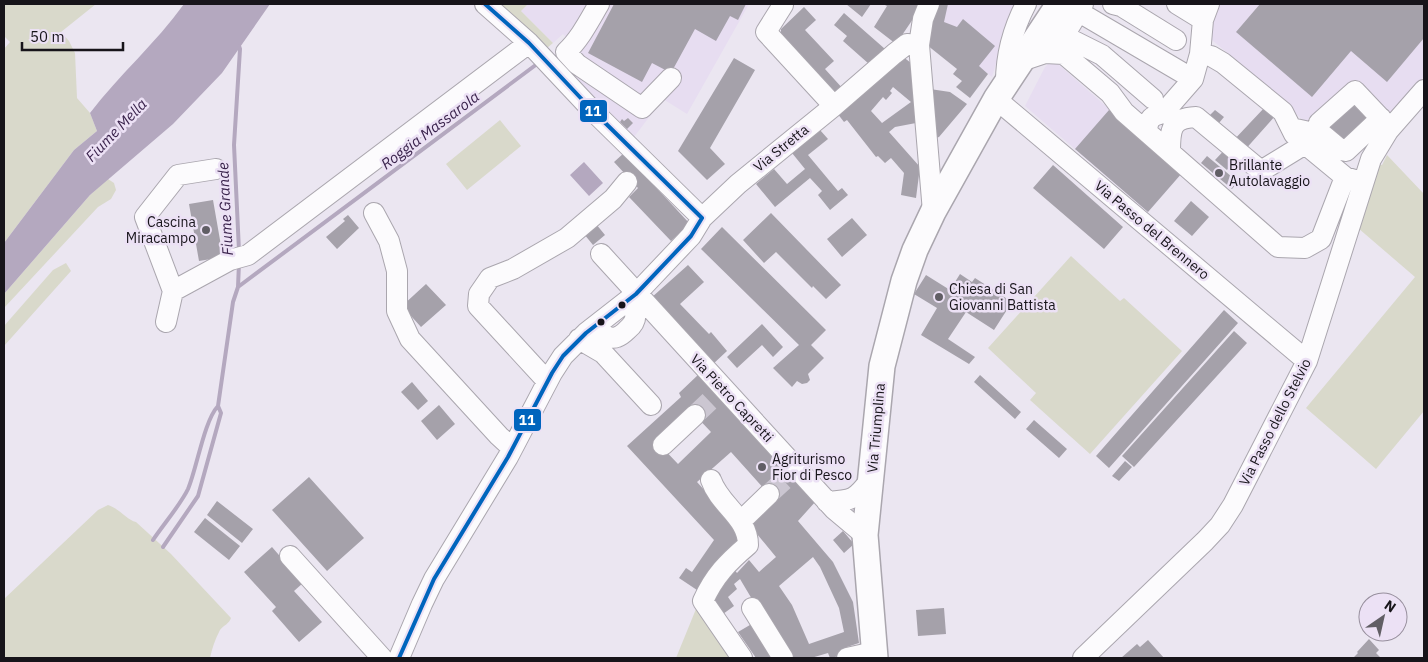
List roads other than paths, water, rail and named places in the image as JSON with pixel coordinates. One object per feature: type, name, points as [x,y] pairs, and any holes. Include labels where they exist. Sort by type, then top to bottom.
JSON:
[{"type":"main road","points":[[1001,90],[1021,61],[1037,6]]},
{"type":"main road","points":[[1001,90],[1033,21],[1037,6]]},
{"type":"main road","name":"Via Triumplina","points":[[874,655],[865,535],[882,366],[904,281],[915,250],[932,212],[1001,90]]},
{"type":"street","points":[[485,4],[529,43],[591,109],[702,218]]},
{"type":"street","points":[[560,47],[573,45],[599,4]]},
{"type":"street","points":[[919,45],[923,19],[929,4]]},
{"type":"street","points":[[1118,4],[1176,40]]},
{"type":"street","points":[[1037,6],[1064,54],[1110,93],[1136,106],[1155,108],[1193,79],[1200,54],[1206,12],[1177,4]]},
{"type":"street","points":[[783,6],[766,32],[834,106]]},
{"type":"street","points":[[1147,132],[1148,123],[1153,116],[1166,112],[1163,101],[1097,52],[1066,37],[1065,34],[1083,9],[1193,79]]},
{"type":"street","points":[[173,291],[239,257],[529,43]]},
{"type":"street","name":"Via Stretta","points":[[399,658],[434,579],[510,452],[562,356],[583,336],[632,297],[691,236],[702,218],[738,184],[834,106],[894,54],[908,44],[919,45]]},
{"type":"street","name":"Via Triumplina","points":[[919,45],[932,212]]},
{"type":"street","points":[[551,66],[560,47]]},
{"type":"street","points":[[560,47],[577,64],[642,108],[672,78]]},
{"type":"street","points":[[1021,61],[1045,53],[1064,54]]},
{"type":"street","points":[[1200,54],[1211,56],[1223,63],[1283,112],[1294,134],[1305,144],[1345,177],[1364,184]]},
{"type":"street","points":[[1092,78],[1107,60]]},
{"type":"street","name":"Via Passo del Brennero","points":[[1001,90],[1307,361]]},
{"type":"street","name":"Via Passo dello Stelvio","points":[[1091,656],[1220,525],[1233,505],[1307,361],[1371,159],[1386,123],[1424,90]]},
{"type":"street","points":[[1291,128],[1323,135],[1342,150],[1346,150],[1386,123],[1355,91],[1320,124]]},
{"type":"street","points":[[1110,93],[1124,112],[1278,247],[1305,248],[1321,239],[1345,177]]},
{"type":"street","points":[[1170,152],[1170,132],[1179,120],[1196,117],[1261,171],[1305,144]]},
{"type":"street","points":[[166,322],[173,291],[144,217],[178,175],[216,168]]},
{"type":"street","points":[[548,380],[478,306],[479,294],[490,278],[513,269],[567,238],[613,199],[627,182]]},
{"type":"street","points":[[374,213],[389,241],[398,271],[396,311],[410,339],[499,436],[510,452]]},
{"type":"street","name":"Via Pietro Capretti","points":[[602,254],[632,297],[794,472],[865,535]]},
{"type":"street","points":[[583,336],[603,353],[651,405]]},
{"type":"street","points":[[428,379],[510,452]]},
{"type":"street","points":[[663,445],[695,415]]},
{"type":"street","points":[[827,502],[847,500],[859,494],[871,479]]},
{"type":"street","points":[[711,480],[715,491],[740,520],[748,535],[748,545],[727,562],[710,585],[703,601],[742,658]]},
{"type":"street","points":[[740,520],[769,494]]},
{"type":"street","points":[[290,556],[382,658]]},
{"type":"street","points":[[752,608],[784,658]]},
{"type":"street","name":"Via Triumplina","points":[[847,658],[874,655]]},
{"type":"water","name":"Fiume Mella","points":[[184,4],[270,4],[222,73],[173,124],[90,195],[4,294],[4,243],[74,150],[97,131],[90,113],[162,32]]},
{"type":"water","points":[[584,162],[603,183],[589,196],[570,175]]},
{"type":"waterway","name":"Fiume Grande","points":[[239,46],[234,145],[239,251]]},
{"type":"waterway","name":"Roggia Massarola","points":[[238,287],[538,65]]},
{"type":"waterway","name":"Fiume Grande","points":[[153,540],[188,489],[205,433],[218,406],[233,302],[238,287],[239,263]]},
{"type":"waterway","points":[[163,547],[198,496],[221,413],[218,406]]},
{"type":"tunnel","points":[[695,415],[717,394]]},
{"type":"tunnel","points":[[769,494],[791,474]]},
{"type":"place","name":"Brillante Autolavaggio","points":[[1219,173]]},
{"type":"place","name":"Cascina Miracampo","points":[[206,230]]},
{"type":"place","name":"Chiesa di San Giovanni Battista","points":[[939,297]]},
{"type":"place","name":"Agriturismo Fior di Pesco","points":[[762,467]]}]
